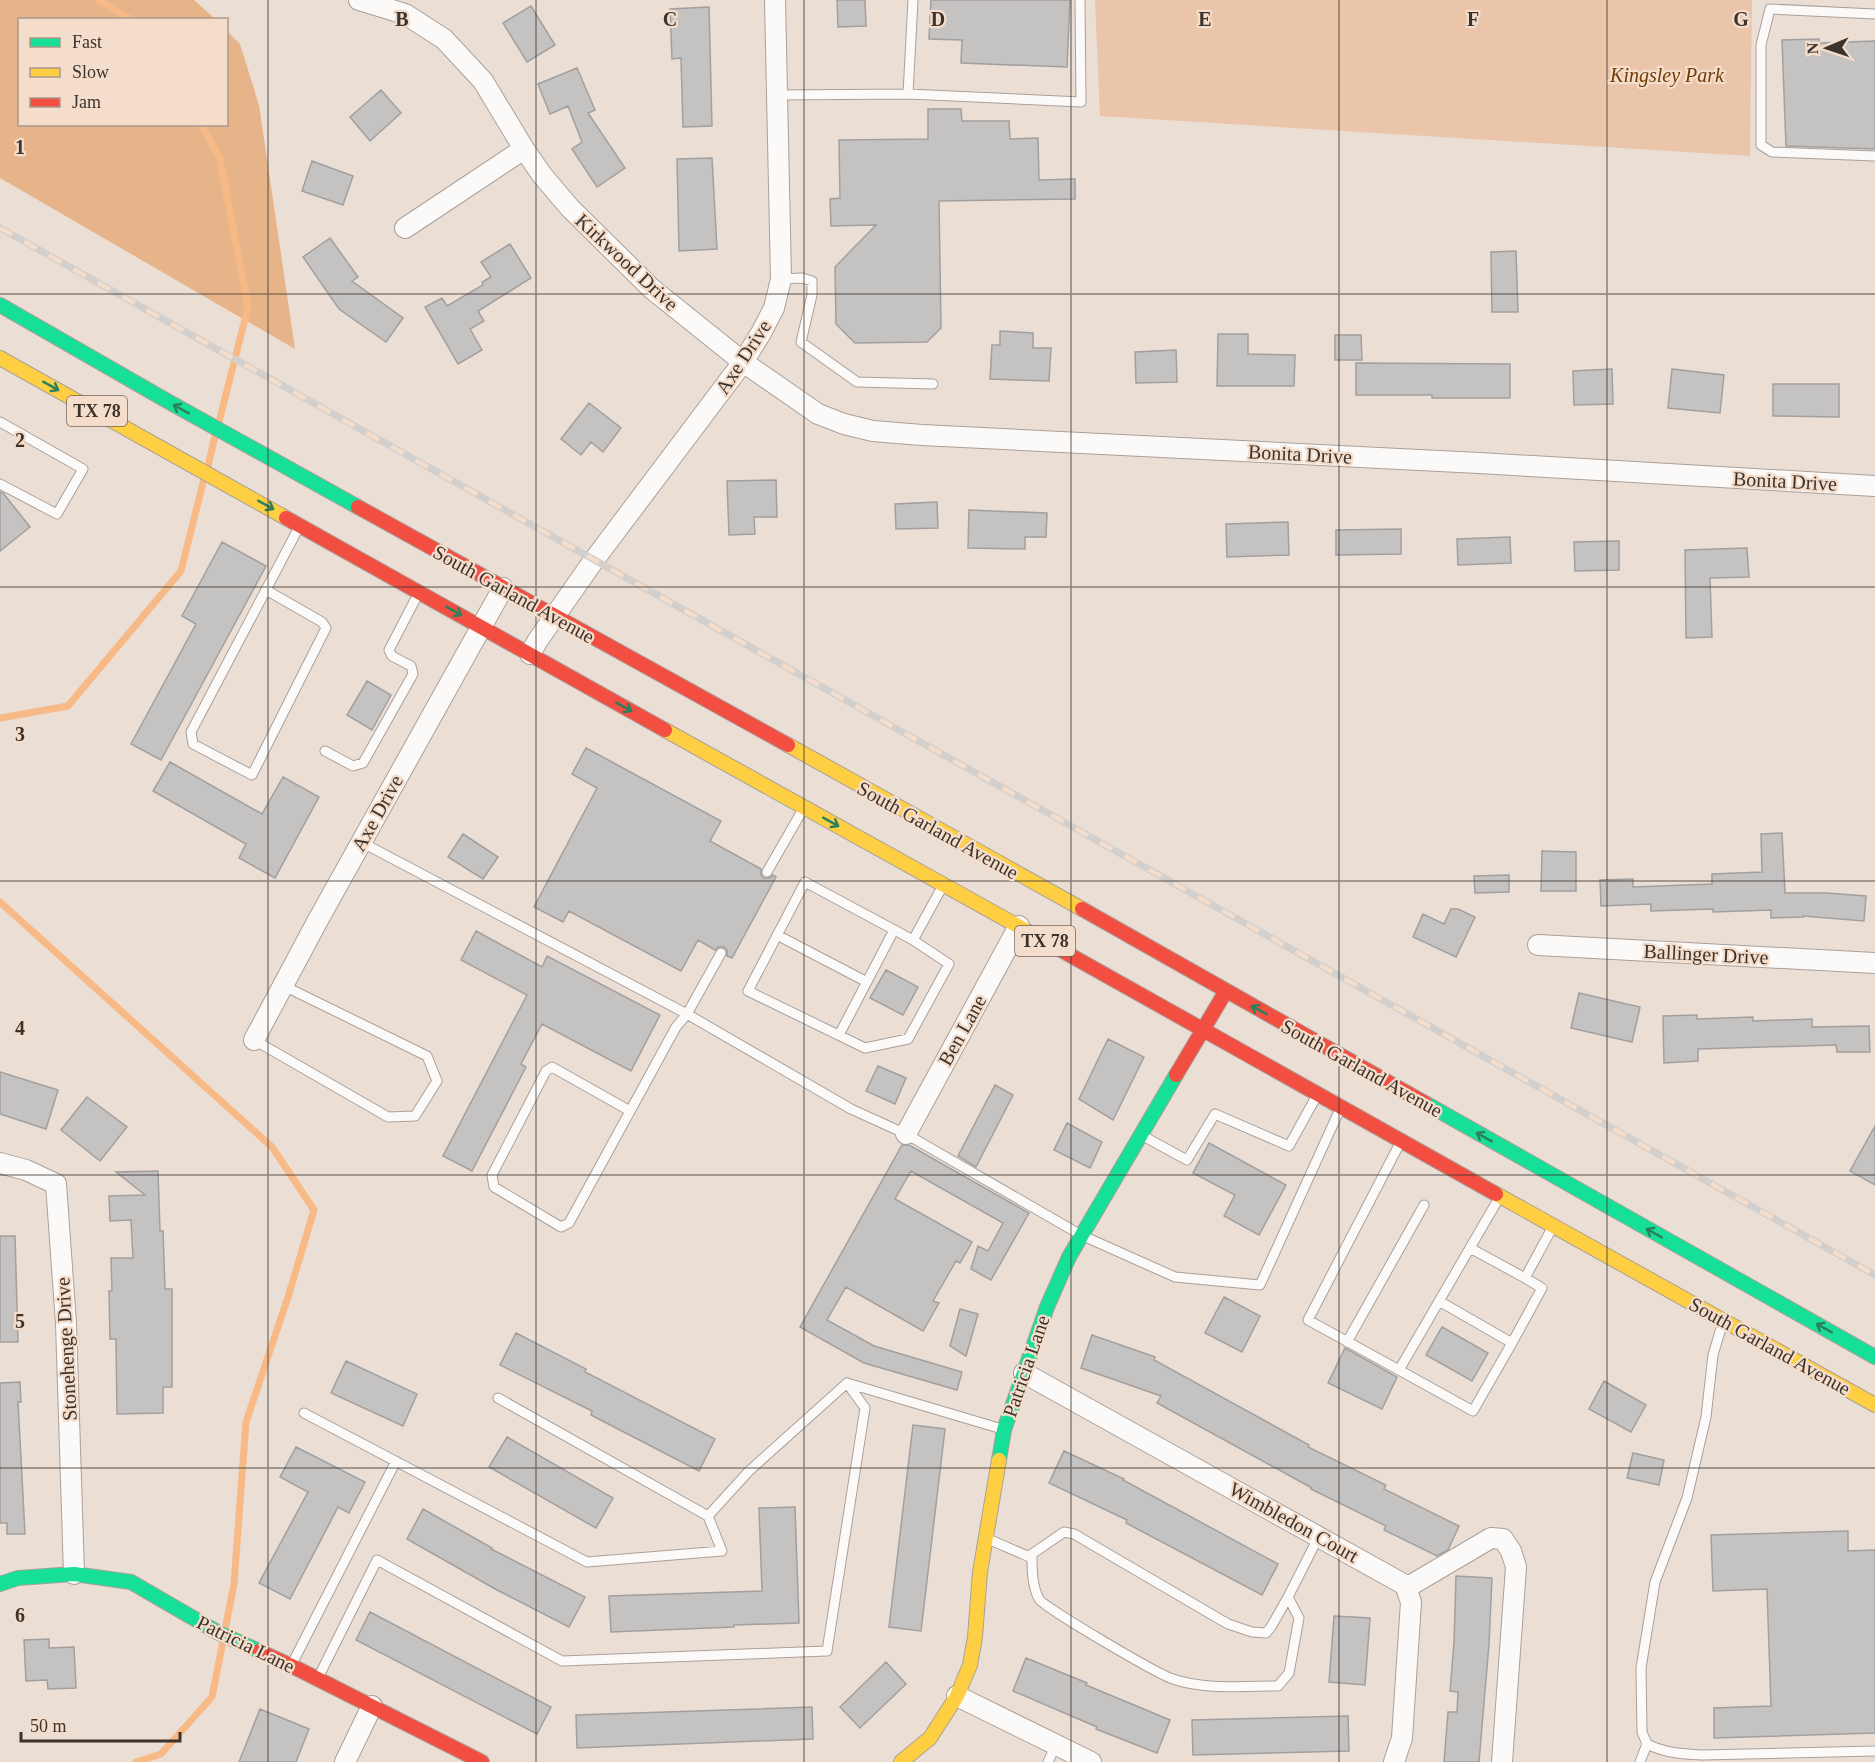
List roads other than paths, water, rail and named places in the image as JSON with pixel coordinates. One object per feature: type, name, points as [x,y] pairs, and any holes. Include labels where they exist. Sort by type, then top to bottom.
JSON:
[{"type":"main road","name":"South Garland Avenue","points":[[0,305],[204,422],[1020,875],[1875,1357]]},
{"type":"main road","name":"South Garland Avenue","points":[[0,357],[1875,1405]]},
{"type":"main road","name":"Patricia Lane","points":[[901,1762],[930,1738],[957,1696],[970,1665],[975,1637],[980,1572],[1004,1430],[1047,1307],[1081,1235],[1226,991]]},
{"type":"main road","name":"Patricia Lane","points":[[0,1584],[18,1578],[74,1574],[131,1582],[219,1633],[292,1666],[482,1762]]},
{"type":"street","name":"Kirkwood Drive","points":[[359,0],[405,14],[444,39],[483,81],[524,149],[570,208],[652,289],[743,362]]},
{"type":"street","name":"Axe Drive","points":[[530,654],[594,560],[743,362],[762,333],[774,308],[781,279],[775,0]]},
{"type":"street","points":[[405,228],[524,149]]},
{"type":"street","name":"Bonita Drive","points":[[743,362],[818,414],[844,424],[873,431],[1875,486]]},
{"type":"street","name":"Axe Drive","points":[[254,1040],[282,985],[503,588]]},
{"type":"street","name":"Ben Lane","points":[[906,1134],[1019,926]]},
{"type":"street","name":"Ballinger Drive","points":[[1538,945],[1875,963]]},
{"type":"street","name":"Stonehenge Drive","points":[[0,1163],[26,1170],[56,1184],[66,1323],[74,1574]]},
{"type":"street","name":"Wimbledon Court","points":[[1024,1373],[1405,1584],[1406,1588]]},
{"type":"street","points":[[1394,1762],[1402,1738],[1411,1602],[1406,1588],[1491,1538],[1503,1539],[1511,1551],[1516,1568],[1502,1762]]},
{"type":"street","points":[[957,1696],[1052,1754],[1090,1762]]},
{"type":"street","points":[[345,1762],[372,1706]]},
{"type":"lane","points":[[908,94],[913,0]]},
{"type":"lane","points":[[777,95],[908,94],[1081,102],[1080,0]]},
{"type":"lane","points":[[1875,14],[1770,9],[1761,45],[1761,145],[1772,152],[1875,156]]},
{"type":"lane","points":[[781,279],[802,278],[812,281],[812,296],[801,342],[857,382],[933,384]]},
{"type":"lane","points":[[0,422],[83,469],[57,514],[0,484]]},
{"type":"lane","points":[[266,590],[322,622],[326,628],[252,775],[193,744],[191,732],[300,525]]},
{"type":"lane","points":[[325,751],[353,766],[363,763],[412,674],[411,666],[392,656],[389,650],[419,591]]},
{"type":"lane","points":[[767,872],[804,807]]},
{"type":"lane","points":[[361,842],[687,1014],[851,1109],[906,1134],[1081,1235],[1175,1277],[1260,1285],[1341,1107]]},
{"type":"lane","points":[[805,882],[913,940],[949,964],[908,1040],[865,1048],[748,991],[805,882]]},
{"type":"lane","points":[[913,940],[944,884]]},
{"type":"lane","points":[[839,1035],[894,930]]},
{"type":"lane","points":[[777,935],[867,982]]},
{"type":"lane","points":[[630,1111],[552,1067],[546,1071],[492,1175],[494,1187],[561,1227],[569,1222],[630,1111],[676,1027],[687,1014],[722,953]]},
{"type":"lane","points":[[254,1040],[388,1117],[415,1116],[437,1081],[427,1056],[282,985]]},
{"type":"lane","points":[[1141,1135],[1187,1160],[1215,1114],[1289,1146],[1317,1094]]},
{"type":"lane","points":[[1401,1141],[1308,1320],[1473,1411],[1542,1288],[1470,1248]]},
{"type":"lane","points":[[1399,1370],[1500,1195]]},
{"type":"lane","points":[[1347,1342],[1424,1205]]},
{"type":"lane","points":[[1525,1278],[1553,1225]]},
{"type":"lane","points":[[1439,1301],[1512,1343]]},
{"type":"lane","points":[[1723,1320],[1713,1355],[1706,1417],[1687,1498],[1655,1582],[1641,1668],[1642,1732],[1647,1744],[1659,1750],[1702,1755],[1875,1751]]},
{"type":"lane","points":[[847,1383],[1004,1430]]},
{"type":"lane","points":[[708,1516],[749,1471],[847,1383]]},
{"type":"lane","points":[[318,1679],[377,1560],[562,1661],[827,1651],[864,1408],[847,1383]]},
{"type":"lane","points":[[304,1413],[587,1562],[722,1551],[708,1516],[498,1398]]},
{"type":"lane","points":[[292,1666],[396,1461]]},
{"type":"lane","points":[[1288,1597],[1299,1618],[1289,1673],[1278,1686],[1202,1685],[1172,1679],[1070,1622],[1040,1602],[1033,1582],[1032,1554],[1064,1532],[1074,1534],[1228,1624],[1252,1632],[1266,1633],[1288,1597],[1319,1536]]},
{"type":"lane","points":[[986,1538],[1032,1558]]},
{"type":"lane","points":[[1640,1762],[1647,1744]]},
{"type":"waterway","points":[[98,0],[129,18]]},
{"type":"waterway","points":[[202,126],[220,159],[248,307],[219,422]]},
{"type":"waterway","points":[[208,466],[215,436]]},
{"type":"waterway","points":[[0,718],[68,706],[181,571],[204,479]]},
{"type":"waterway","points":[[0,902],[272,1147],[314,1210],[288,1297],[246,1422],[234,1584],[225,1630]]},
{"type":"waterway","points":[[136,1762],[161,1754],[212,1697],[223,1641]]},
{"type":"railway","points":[[0,228],[1875,1275]]},
{"type":"park label","name":"Kingsley Park","points":[[1667,75]]}]
